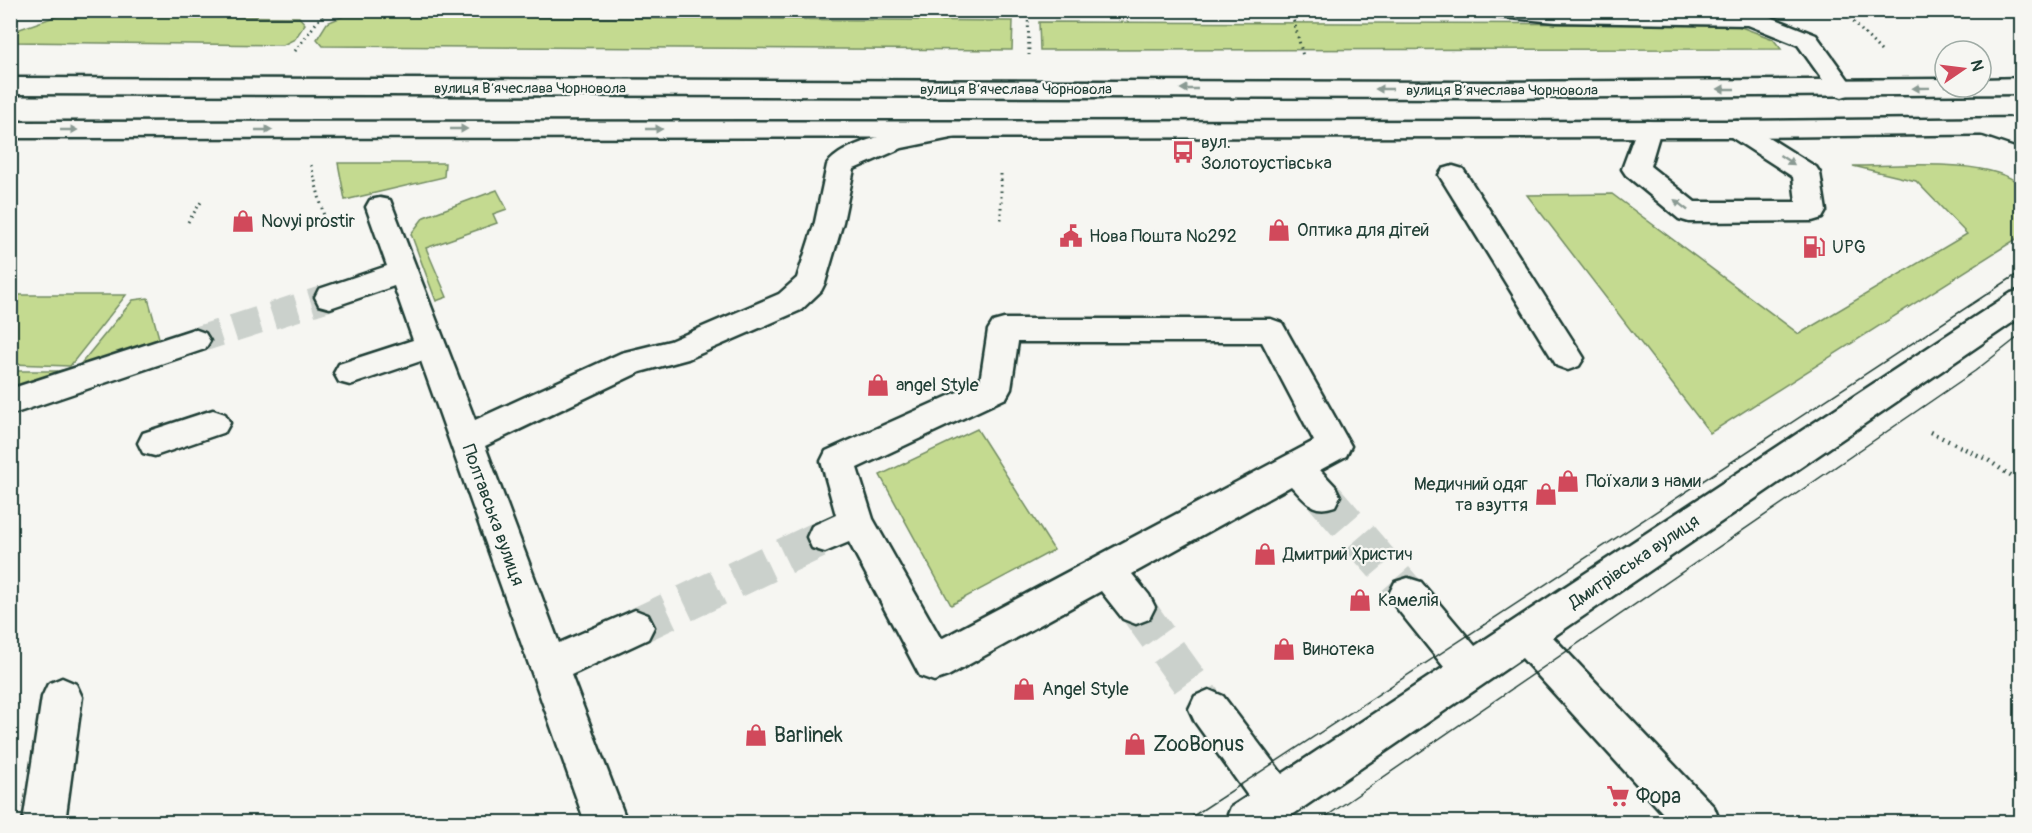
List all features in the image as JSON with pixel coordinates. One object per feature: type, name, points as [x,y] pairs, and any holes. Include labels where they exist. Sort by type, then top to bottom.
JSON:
[{"type":"main road","points":[[1499,10],[1556,15],[1740,14],[1807,40],[1842,89]]},
{"type":"main road","name":"вулиця Вʼячеслава Чорновола","points":[[10,86],[1842,89],[2022,87]]},
{"type":"main road","points":[[10,130],[1737,129],[2022,126]]},
{"type":"main road","points":[[1987,127],[2022,140]]},
{"type":"main road","points":[[465,440],[632,362],[677,351],[790,302],[810,283],[829,222],[841,165],[868,148],[905,137],[956,129]]},
{"type":"main road","points":[[1648,129],[1636,169],[1689,212],[1812,211],[1806,173],[1737,129]]},
{"type":"main road","points":[[1453,175],[1569,358]]},
{"type":"main road","name":"Полтавська вулиця","points":[[380,207],[606,822]]},
{"type":"main road","points":[[330,297],[404,271]]},
{"type":"main road","name":"Дмитрівська вулиця","points":[[1262,812],[2022,301]]},
{"type":"main road","points":[[1004,330],[1271,332],[1334,446],[1295,467],[934,663],[840,530],[838,461],[995,389],[1004,330]]},
{"type":"main road","points":[[10,402],[194,341]]},
{"type":"main road","points":[[351,373],[430,346]]},
{"type":"main road","points":[[155,443],[213,423]]},
{"type":"main road","points":[[1295,467],[1323,496]]},
{"type":"main road","points":[[1106,570],[1136,607]]},
{"type":"main road","points":[[1408,594],[1472,671]]},
{"type":"main road","points":[[549,666],[635,627]]},
{"type":"main road","points":[[1526,634],[1699,822]]},
{"type":"main road","points":[[44,822],[62,697]]},
{"type":"main road","points":[[1209,709],[1262,812]]},
{"type":"path","points":[[296,51],[326,10]]},
{"type":"path","points":[[1028,10],[1029,56]]},
{"type":"path","points":[[1291,10],[1303,57]]},
{"type":"path","points":[[1842,10],[1885,56]]},
{"type":"path","points":[[309,156],[325,220]]},
{"type":"path","points":[[1001,174],[1002,221]]},
{"type":"path","points":[[188,222],[203,199]]},
{"type":"path","points":[[1930,432],[1989,460],[2022,484]]},
{"type":"green space","points":[[60,15],[299,17],[305,24],[295,39],[283,45],[11,42],[11,32]]},
{"type":"green space","points":[[344,16],[1013,21],[1012,50],[323,46],[317,39],[327,23]]},
{"type":"green space","points":[[1039,22],[1733,24],[1773,39],[1781,49],[1040,50]]},
{"type":"green space","points":[[338,163],[445,163],[444,177],[345,200]]},
{"type":"green space","points":[[1941,165],[1987,170],[2006,176],[2021,185],[2021,236],[1710,433],[1527,195],[1612,194],[1799,334],[1967,234],[1916,181],[1853,166]]},
{"type":"green space","points":[[497,190],[507,209],[493,214],[497,223],[426,248],[447,297],[436,301],[411,234],[424,217]]},
{"type":"green space","points":[[11,295],[126,295],[70,366],[11,364]]},
{"type":"green space","points":[[148,298],[161,345],[11,392],[11,371],[58,371],[79,366],[133,300]]},
{"type":"green space","points":[[977,429],[1054,550],[951,605],[880,475]]},
{"type":"tunnel","points":[[194,341],[330,297]]},
{"type":"tunnel","points":[[1323,496],[1408,594]]},
{"type":"tunnel","points":[[635,627],[825,537]]},
{"type":"tunnel","points":[[1136,607],[1209,709]]},
{"type":"tram line","points":[[1184,822],[2022,271]]},
{"type":"tram line","points":[[1318,822],[1975,371],[2022,334]]},
{"type":"place","name":"вул. Золотоустiвська","points":[[1183,152]]},
{"type":"place","name":"Novyi prostir","points":[[243,221]]},
{"type":"place","name":"Оптика для дітей","points":[[1279,230]]},
{"type":"place","name":"Нова Пошта №292","points":[[1071,236]]},
{"type":"place","name":"UPG","points":[[1814,247]]},
{"type":"place","name":"angel Style","points":[[878,385]]},
{"type":"place","name":"Поїхали з нами","points":[[1568,481]]},
{"type":"place","name":"Медичний одяг та взуття","points":[[1546,494]]},
{"type":"place","name":"Дмитрий Христич","points":[[1265,554]]},
{"type":"place","name":"Камелія","points":[[1360,600]]},
{"type":"place","name":"Винотека","points":[[1284,649]]},
{"type":"place","name":"Angel Style","points":[[1024,689]]},
{"type":"place","name":"Barlinek","points":[[756,735]]},
{"type":"place","name":"ZooBonus","points":[[1135,744]]},
{"type":"place","name":"Фора","points":[[1618,796]]}]
